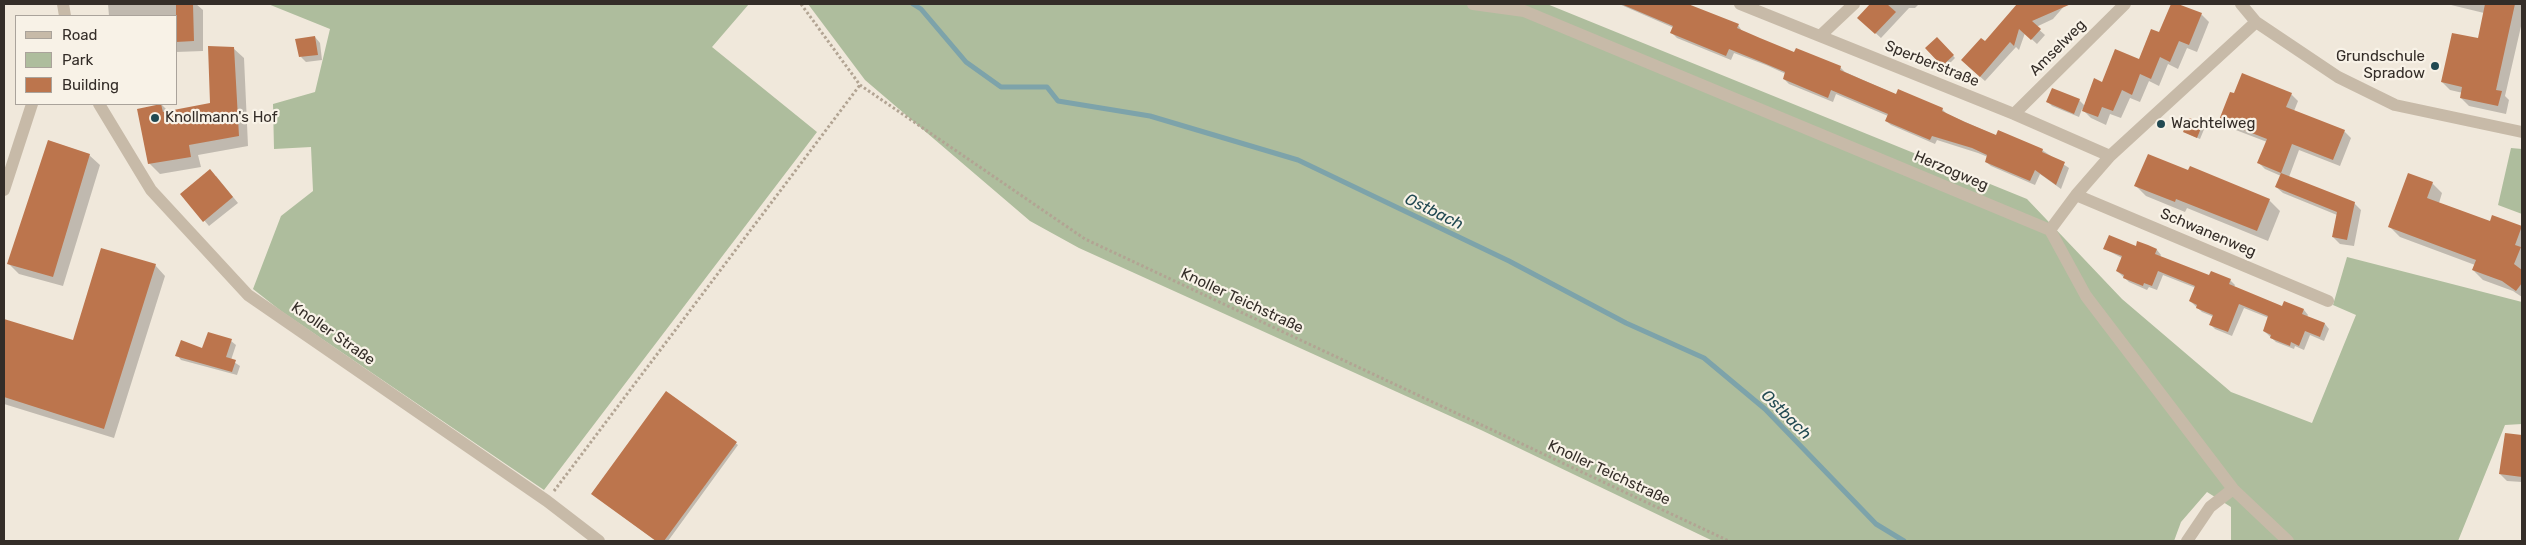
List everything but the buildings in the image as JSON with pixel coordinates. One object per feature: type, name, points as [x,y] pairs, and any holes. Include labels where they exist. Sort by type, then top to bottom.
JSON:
[{"type":"street","name":"Herzogweg","points":[[1473,4],[1524,10],[2050,230]]},
{"type":"street","name":"Sperberstraße","points":[[1740,4],[2014,114],[2110,156]]},
{"type":"street","points":[[1820,36],[1854,4]]},
{"type":"street","name":"Amselweg","points":[[2014,114],[2126,4]]},
{"type":"street","points":[[2241,4],[2256,22],[2338,77],[2395,105],[2522,132]]},
{"type":"street","points":[[2256,22],[2110,156],[2076,195],[2050,230],[2086,296],[2233,489],[2288,541]]},
{"type":"street","points":[[4,190],[32,105]]},
{"type":"street","name":"Knoller Straße","points":[[100,105],[151,190],[248,296],[547,501],[599,541]]},
{"type":"street","name":"Schwanenweg","points":[[2076,195],[2328,301]]},
{"type":"street","points":[[2187,541],[2210,507],[2233,489]]},
{"type":"path","name":"Knoller Teichstraße","points":[[801,4],[860,85],[1085,239],[1728,541]]},
{"type":"path","points":[[547,501],[860,85]]},
{"type":"green space","points":[[268,4],[749,4],[712,47],[817,132],[544,490],[281,311],[253,289],[281,216],[313,191],[311,147],[274,149],[273,104],[315,92],[330,29]]},
{"type":"green space","points":[[808,4],[1547,4],[2027,199],[2122,299],[2231,392],[2312,423],[2356,315],[2333,305],[2347,257],[2522,302],[2522,424],[2505,425],[2458,541],[2231,541],[2231,507],[2207,492],[2181,522],[2174,541],[1713,541],[1481,430],[1079,248],[1030,221],[865,80]]},
{"type":"green space","points":[[2511,148],[2522,149],[2522,214],[2498,205]]},
{"type":"waterway","name":"Ostbach","points":[[913,4],[921,9],[966,62],[1001,87],[1047,87],[1058,101],[1150,116],[1298,160],[1509,261],[1626,323],[1704,358],[1765,409],[1876,524],[1904,541]]},
{"type":"place","name":"Grundschule Spradow","points":[[2435,66]]},
{"type":"place","name":"Knollmann's Hof","points":[[155,118]]},
{"type":"place","name":"Wachtelweg","points":[[2161,124]]}]
